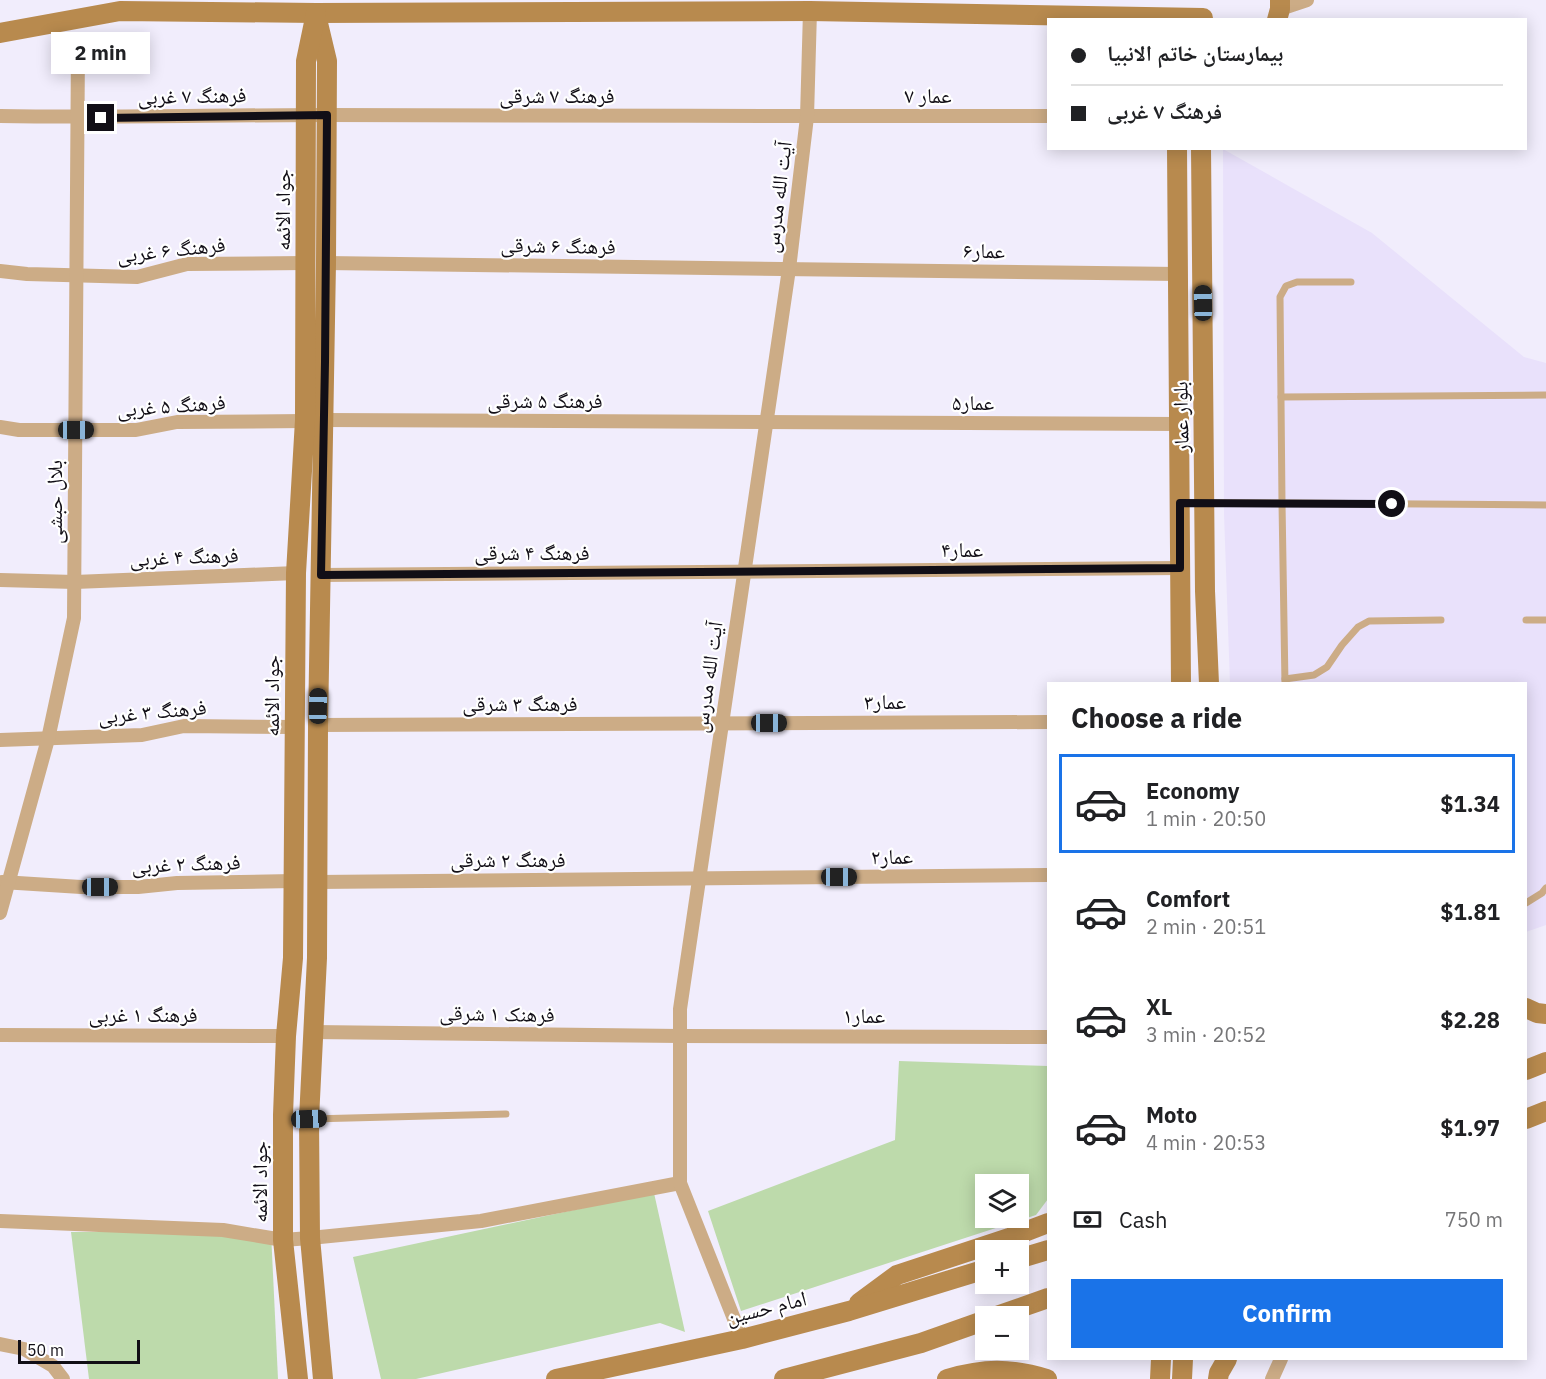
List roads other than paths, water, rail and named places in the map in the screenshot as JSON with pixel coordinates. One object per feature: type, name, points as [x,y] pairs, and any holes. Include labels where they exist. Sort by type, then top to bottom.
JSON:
[{"type":"street","points":[[1279,10],[1307,0]]},
{"type":"street","points":[[0,33],[120,11],[316,7],[1202,13]]},
{"type":"street","name":"جواد الائمه","points":[[307,1378],[310,1238],[309,1119],[317,958],[321,575],[306,263],[306,61],[316,7]]},
{"type":"street","name":"جواد الائمه","points":[[307,1378],[283,1240],[283,1115],[286,1036],[293,958],[296,573],[314,421],[326,263],[327,61],[316,7]]},
{"type":"street","name":"آیت الله مدرس","points":[[742,1339],[680,1183],[680,1009],[789,269],[807,117],[810,11]]},
{"type":"street","name":"بلال حبشی","points":[[0,913],[4,882],[48,739],[74,618],[78,46]]},
{"type":"street","name":"فرهنگ ۷ شرقی","points":[[306,115],[807,117]]},
{"type":"street","name":"فرهنگ ۷ غربی","points":[[0,116],[78,118],[306,115]]},
{"type":"street","name":"عمار ۷","points":[[807,117],[1047,116]]},
{"type":"street","name":"بلوار عمار","points":[[1177,150],[1180,682]]},
{"type":"street","name":"بلوار عمار","points":[[1201,150],[1205,591],[1209,682]]},
{"type":"street","name":"فرهنگ ۶ غربی","points":[[0,271],[27,274],[137,277],[187,264],[306,263]]},
{"type":"street","name":"فرهنگ ۶ شرقی","points":[[326,263],[789,269]]},
{"type":"street","name":"عمار۶","points":[[789,269],[1178,274]]},
{"type":"street","name":"فرهنگ ۵ شرقی","points":[[314,421],[766,422]]},
{"type":"street","name":"فرهنگ ۵ غربی","points":[[0,427],[19,430],[136,430],[177,422],[314,421]]},
{"type":"street","name":"عمار۵","points":[[766,422],[1179,424]]},
{"type":"street","points":[[1180,503],[1205,503]]},
{"type":"street","name":"عمار۴","points":[[744,572],[1180,568]]},
{"type":"street","name":"فرهنگ ۴ شرقی","points":[[321,575],[744,572]]},
{"type":"street","name":"فرهنگ ۴ غربی","points":[[0,580],[75,582],[296,573]]},
{"type":"street","name":"عمار۳","points":[[722,723],[1047,722]]},
{"type":"street","name":"فرهنگ ۳ شرقی","points":[[318,725],[722,723]]},
{"type":"street","name":"فرهنگ ۳ غربی","points":[[0,740],[142,735],[184,726],[294,727]]},
{"type":"street","name":"عمار۲","points":[[699,878],[1047,875]]},
{"type":"street","name":"فرهنگ ۲ شرقی","points":[[317,882],[699,878]]},
{"type":"street","name":"فرهنگ ۲ غربی","points":[[4,882],[81,887],[138,887],[177,883],[293,881]]},
{"type":"street","points":[[1527,1008],[1546,1014]]},
{"type":"street","name":"فرهنک ۱ شرقی","points":[[313,1032],[680,1036]]},
{"type":"street","name":"فرهنگ ۱ غربی","points":[[0,1035],[286,1036]]},
{"type":"street","name":"عمار۱","points":[[680,1036],[1047,1036]]},
{"type":"street","points":[[1527,1070],[1546,1062]]},
{"type":"street","points":[[1527,1119],[1546,1111]]},
{"type":"street","points":[[0,1221],[224,1230],[283,1240],[481,1221],[680,1183]]},
{"type":"street","points":[[849,1311],[897,1275],[1047,1223]]},
{"type":"street","points":[[1029,1256],[1047,1250]]},
{"type":"street","name":"امام حسین","points":[[556,1379],[742,1339],[849,1311],[975,1272]]},
{"type":"street","points":[[1025,1306],[1047,1298]]},
{"type":"street","points":[[784,1379],[921,1343],[975,1324]]},
{"type":"street","points":[[0,1344],[24,1349],[53,1366],[63,1379]]},
{"type":"street","points":[[1160,1379],[1161,1360]]},
{"type":"street","points":[[1182,1379],[1183,1360]]},
{"type":"street","points":[[1218,1379],[1226,1360]]},
{"type":"street","points":[[1272,1379],[1281,1360]]},
{"type":"street","points":[[947,1379],[979,1371],[996,1370],[1016,1371],[1047,1379]]},
{"type":"lane","points":[[1351,282],[1297,282],[1287,286],[1280,297],[1285,681],[1314,675],[1327,667],[1358,627],[1370,621],[1441,620]]},
{"type":"lane","points":[[1281,397],[1546,395]]},
{"type":"lane","points":[[1205,503],[1546,505]]},
{"type":"lane","points":[[1526,620],[1546,620]]},
{"type":"lane","points":[[1527,902],[1546,888]]},
{"type":"lane","points":[[309,1119],[506,1114]]}]
